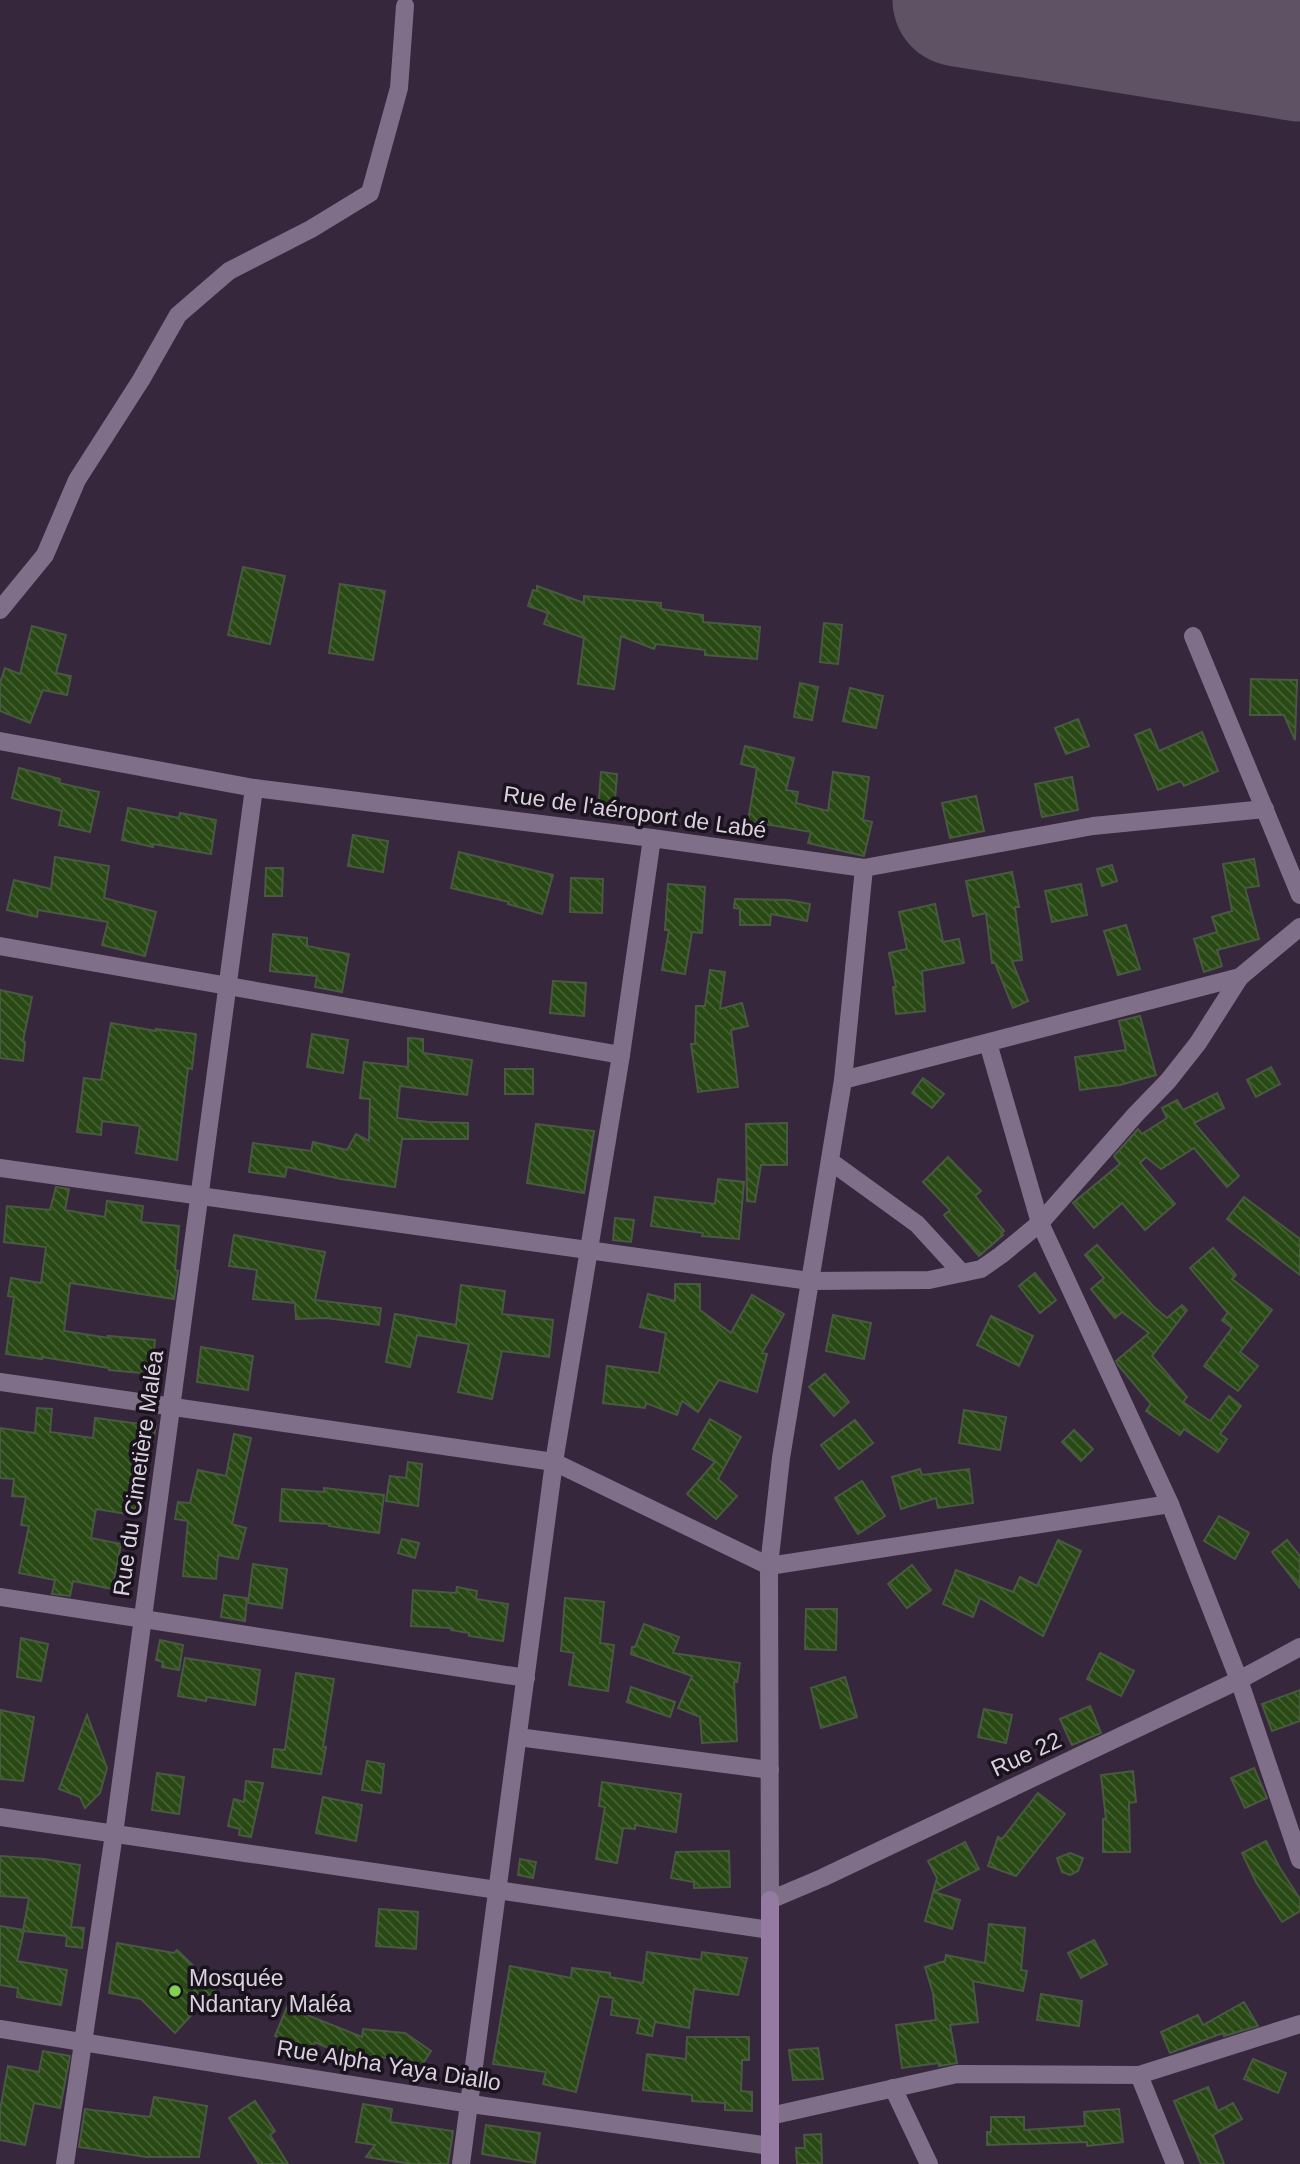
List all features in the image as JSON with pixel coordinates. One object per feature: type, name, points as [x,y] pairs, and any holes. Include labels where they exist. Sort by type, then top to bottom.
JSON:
[{"type":"street","points":[[0,610],[44,555],[77,480],[141,380],[178,315],[229,271],[311,229],[370,193],[399,88],[405,6]]},
{"type":"street","points":[[1193,636],[1300,895]]},
{"type":"street","name":"Rue de l'aéroport de Labé","points":[[0,741],[254,788],[652,838],[864,868],[1093,826],[1265,809]]},
{"type":"street","name":"Rue du Cimetière Maléa","points":[[65,2164],[114,1834],[254,788]]},
{"type":"street","points":[[461,2164],[554,1462],[621,1055],[652,838]]},
{"type":"street","points":[[770,2155],[769,1566],[781,1458],[844,1080],[864,868]]},
{"type":"street","points":[[0,1168],[810,1281],[929,1280],[981,1269],[1040,1223],[1136,1114],[1168,1082],[1198,1043],[1240,977],[1300,927]]},
{"type":"street","points":[[0,946],[621,1055]]},
{"type":"street","points":[[844,1080],[1240,977]]},
{"type":"street","points":[[988,1043],[1040,1223],[1170,1504],[1238,1680],[1300,1860]]},
{"type":"street","points":[[830,1161],[917,1224],[962,1273]]},
{"type":"street","points":[[0,1382],[554,1462],[769,1566],[1170,1504]]},
{"type":"street","points":[[0,1597],[526,1678]]},
{"type":"street","name":"Rue 22","points":[[770,1900],[822,1878],[1238,1680],[1300,1647]]},
{"type":"street","points":[[518,1737],[770,1770]]},
{"type":"street","points":[[0,1817],[770,1930]]},
{"type":"street","points":[[770,2116],[957,2074],[1139,2075],[1300,2024]]},
{"type":"street","name":"Rue Alpha Yaya Diallo","points":[[0,2029],[770,2155]]},
{"type":"street","points":[[1139,2075],[1175,2164]]},
{"type":"street","points":[[893,2088],[929,2164]]},
{"type":"building","points":[[243,567],[285,576],[270,644],[228,635]]},
{"type":"building","points":[[340,584],[385,591],[373,660],[329,653]]},
{"type":"building","points":[[537,586],[584,603],[584,596],[661,603],[661,609],[703,615],[703,622],[760,627],[757,659],[705,655],[705,650],[656,644],[654,649],[621,636],[614,689],[578,684],[584,638],[544,624],[548,613],[528,606]]},
{"type":"building","points":[[824,623],[842,625],[838,664],[820,662]]},
{"type":"building","points":[[32,626],[66,635],[56,673],[71,676],[67,695],[43,690],[30,723],[0,711],[0,683],[5,668],[20,674]]},
{"type":"building","points":[[1251,679],[1297,680],[1295,740],[1284,715],[1250,715]]},
{"type":"building","points":[[800,683],[818,687],[812,720],[794,717]]},
{"type":"building","points":[[850,688],[883,696],[876,728],[843,721]]},
{"type":"building","points":[[1078,719],[1089,746],[1066,754],[1055,728]]},
{"type":"building","points":[[1150,729],[1159,751],[1202,732],[1218,771],[1184,786],[1181,781],[1158,790],[1135,735]]},
{"type":"building","points":[[745,746],[794,758],[786,790],[798,792],[796,803],[828,811],[833,772],[869,777],[863,820],[872,822],[864,856],[808,843],[811,832],[748,821],[757,768],[741,764]]},
{"type":"building","points":[[19,768],[60,779],[59,783],[99,792],[90,832],[59,825],[62,811],[12,798]]},
{"type":"building","points":[[601,772],[617,774],[614,814],[598,813]]},
{"type":"building","points":[[1072,777],[1078,810],[1042,817],[1035,784]]},
{"type":"building","points":[[976,796],[984,831],[950,838],[942,803]]},
{"type":"building","points":[[128,808],[179,818],[180,813],[216,820],[211,854],[122,840]]},
{"type":"building","points":[[353,835],[388,841],[383,872],[348,866]]},
{"type":"building","points":[[459,852],[553,875],[542,914],[508,904],[509,902],[451,888]]},
{"type":"building","points":[[55,857],[109,866],[104,898],[156,912],[145,956],[102,945],[108,922],[38,910],[37,917],[7,910],[14,880],[51,889]]},
{"type":"building","points":[[1254,859],[1259,886],[1245,888],[1259,939],[1217,950],[1222,966],[1204,972],[1194,939],[1217,932],[1212,917],[1232,911],[1223,864]]},
{"type":"building","points":[[1112,865],[1117,881],[1102,886],[1097,869]]},
{"type":"building","points":[[266,868],[283,868],[282,896],[265,896]]},
{"type":"building","points":[[1012,872],[1019,907],[1015,907],[1022,960],[1012,961],[1028,1001],[1013,1008],[995,963],[992,963],[986,913],[973,916],[966,881]]},
{"type":"building","points":[[571,878],[603,879],[602,913],[570,912]]},
{"type":"building","points":[[668,884],[705,887],[702,933],[692,932],[685,974],[662,970],[669,930],[665,930]]},
{"type":"building","points":[[1081,884],[1087,915],[1052,922],[1045,891]]},
{"type":"building","points":[[735,899],[789,900],[810,904],[807,921],[771,914],[770,925],[740,925],[740,909],[734,908]]},
{"type":"building","points":[[935,904],[943,942],[959,939],[964,963],[922,971],[925,1011],[896,1014],[893,987],[896,987],[889,953],[907,949],[899,912]]},
{"type":"building","points":[[1126,925],[1140,969],[1118,975],[1104,931]]},
{"type":"building","points":[[273,934],[307,938],[307,946],[349,954],[342,992],[315,987],[317,976],[270,971]]},
{"type":"building","points":[[710,970],[725,972],[720,1009],[742,1003],[748,1026],[731,1030],[738,1087],[698,1092],[691,1044],[695,1044],[696,1006],[705,1006]]},
{"type":"building","points":[[553,981],[586,983],[584,1016],[550,1013]]},
{"type":"building","points":[[0,990],[32,997],[23,1041],[23,1061],[0,1058]]},
{"type":"building","points":[[1140,1016],[1156,1075],[1120,1085],[1080,1090],[1075,1057],[1126,1050],[1119,1021]]},
{"type":"building","points":[[111,1023],[156,1031],[196,1034],[192,1069],[188,1068],[177,1160],[136,1153],[140,1126],[102,1121],[101,1135],[77,1132],[84,1078],[101,1080]]},
{"type":"building","points":[[312,1034],[348,1040],[343,1073],[307,1067]]},
{"type":"building","points":[[408,1038],[423,1039],[423,1053],[472,1060],[467,1095],[400,1086],[397,1118],[468,1123],[468,1139],[402,1139],[395,1187],[287,1167],[285,1177],[249,1172],[253,1143],[311,1151],[313,1142],[347,1150],[356,1134],[369,1141],[370,1099],[360,1098],[364,1062],[408,1067]]},
{"type":"building","points":[[1271,1067],[1280,1084],[1256,1097],[1247,1080]]},
{"type":"building","points":[[505,1069],[533,1069],[533,1094],[505,1094]]},
{"type":"building","points":[[923,1078],[944,1094],[932,1108],[912,1093]]},
{"type":"building","points":[[1217,1093],[1224,1108],[1194,1123],[1239,1176],[1227,1187],[1194,1148],[1161,1169],[1146,1157],[1140,1163],[1175,1204],[1145,1230],[1122,1203],[1094,1228],[1073,1203],[1120,1164],[1114,1156],[1138,1129],[1142,1134],[1167,1118],[1162,1108],[1177,1100],[1183,1110]]},
{"type":"building","points":[[787,1123],[787,1165],[761,1165],[755,1202],[747,1201],[746,1124]]},
{"type":"building","points":[[536,1124],[594,1131],[584,1193],[527,1183]]},
{"type":"building","points":[[948,1157],[981,1191],[975,1196],[1004,1231],[1001,1234],[1003,1235],[979,1256],[944,1215],[950,1210],[923,1182]]},
{"type":"building","points":[[718,1179],[744,1182],[739,1239],[702,1236],[703,1233],[651,1226],[655,1197],[715,1204]]},
{"type":"building","points":[[56,1187],[69,1189],[65,1210],[105,1217],[107,1201],[143,1206],[141,1222],[179,1226],[174,1299],[70,1283],[64,1331],[109,1338],[108,1336],[155,1340],[152,1374],[6,1354],[14,1297],[8,1296],[11,1278],[41,1283],[46,1247],[4,1242],[7,1206],[50,1210]]},
{"type":"building","points":[[1244,1197],[1300,1239],[1300,1275],[1227,1219]]},
{"type":"building","points":[[615,1218],[634,1220],[631,1242],[613,1240]]},
{"type":"building","points":[[234,1235],[325,1252],[315,1300],[381,1308],[379,1325],[326,1318],[296,1319],[295,1303],[253,1299],[257,1270],[229,1266]]},
{"type":"building","points":[[1097,1245],[1167,1318],[1182,1305],[1187,1310],[1152,1356],[1187,1397],[1183,1402],[1210,1421],[1229,1396],[1241,1406],[1220,1434],[1227,1439],[1218,1452],[1184,1429],[1180,1435],[1146,1411],[1151,1404],[1118,1365],[1116,1361],[1149,1333],[1122,1312],[1115,1318],[1091,1289],[1104,1278],[1085,1255]]},
{"type":"building","points":[[1213,1248],[1236,1275],[1232,1279],[1272,1310],[1240,1352],[1258,1366],[1238,1391],[1204,1366],[1232,1328],[1222,1320],[1228,1313],[1190,1268]]},
{"type":"building","points":[[1035,1273],[1056,1300],[1040,1313],[1019,1286]]},
{"type":"building","points":[[675,1284],[700,1284],[700,1310],[731,1333],[752,1295],[784,1314],[762,1353],[767,1354],[757,1392],[719,1380],[698,1412],[682,1401],[677,1415],[646,1403],[645,1408],[603,1403],[607,1366],[659,1373],[666,1333],[640,1327],[648,1294],[675,1301]]},
{"type":"building","points":[[461,1285],[505,1291],[502,1314],[553,1320],[549,1357],[502,1351],[492,1399],[458,1392],[469,1344],[417,1335],[410,1367],[386,1362],[395,1314],[456,1325]]},
{"type":"building","points":[[833,1315],[871,1323],[864,1359],[826,1351]]},
{"type":"building","points":[[991,1316],[1033,1336],[1019,1366],[977,1345]]},
{"type":"building","points":[[201,1347],[253,1356],[248,1390],[197,1382]]},
{"type":"building","points":[[825,1374],[849,1402],[834,1416],[809,1387]]},
{"type":"building","points":[[37,1408],[52,1409],[50,1432],[93,1438],[95,1418],[156,1426],[153,1441],[140,1439],[130,1496],[137,1497],[134,1515],[96,1509],[91,1538],[121,1544],[112,1589],[73,1581],[70,1596],[52,1594],[55,1580],[19,1573],[29,1526],[21,1525],[26,1497],[12,1496],[14,1479],[0,1478],[0,1428],[35,1433]]},
{"type":"building","points":[[964,1410],[1006,1417],[1000,1450],[959,1443]]},
{"type":"building","points":[[710,1419],[741,1437],[718,1479],[737,1496],[716,1519],[687,1494],[715,1462],[693,1449]]},
{"type":"building","points":[[855,1420],[873,1443],[839,1469],[821,1445]]},
{"type":"building","points":[[1074,1430],[1093,1449],[1081,1461],[1062,1442]]},
{"type":"building","points":[[234,1434],[251,1438],[232,1524],[246,1528],[238,1559],[218,1555],[216,1579],[183,1576],[188,1521],[175,1519],[178,1502],[190,1503],[198,1470],[226,1476]]},
{"type":"building","points":[[408,1462],[422,1464],[418,1506],[386,1501],[390,1476],[406,1478]]},
{"type":"building","points":[[920,1469],[922,1475],[969,1469],[973,1503],[938,1508],[936,1498],[901,1509],[892,1477]]},
{"type":"building","points":[[862,1481],[885,1516],[858,1534],[835,1498]]},
{"type":"building","points":[[324,1488],[384,1495],[379,1533],[329,1526],[330,1524],[280,1521],[282,1489],[324,1492]]},
{"type":"building","points":[[1219,1516],[1249,1533],[1235,1559],[1204,1541]]},
{"type":"building","points":[[402,1539],[419,1543],[415,1558],[398,1553]]},
{"type":"building","points":[[1058,1540],[1081,1551],[1043,1636],[980,1598],[973,1617],[943,1604],[956,1570],[1013,1592],[1020,1577],[1037,1586]]},
{"type":"building","points":[[1287,1540],[1300,1556],[1300,1588],[1272,1552]]},
{"type":"building","points":[[253,1564],[287,1569],[282,1608],[248,1603]]},
{"type":"building","points":[[912,1565],[931,1590],[907,1608],[888,1584]]},
{"type":"building","points":[[457,1587],[477,1591],[476,1599],[508,1604],[503,1641],[469,1636],[469,1633],[451,1628],[411,1626],[413,1590],[456,1593]]},
{"type":"building","points":[[224,1595],[247,1598],[245,1621],[221,1617]]},
{"type":"building","points":[[565,1598],[604,1602],[600,1643],[614,1645],[608,1691],[569,1685],[574,1653],[561,1651]]},
{"type":"building","points":[[806,1609],[837,1609],[836,1650],[805,1649]]},
{"type":"building","points":[[644,1624],[679,1637],[673,1653],[740,1663],[737,1682],[734,1682],[737,1741],[702,1743],[700,1717],[678,1708],[692,1676],[631,1654]]},
{"type":"building","points":[[21,1638],[48,1644],[41,1681],[17,1677]]},
{"type":"building","points":[[160,1640],[183,1645],[179,1670],[162,1667],[163,1662],[156,1660]]},
{"type":"building","points":[[1100,1653],[1134,1671],[1121,1696],[1087,1679]]},
{"type":"building","points":[[185,1658],[260,1670],[255,1705],[207,1697],[206,1701],[178,1696]]},
{"type":"building","points":[[296,1673],[334,1679],[321,1774],[272,1767],[274,1749],[285,1750]]},
{"type":"building","points":[[845,1677],[857,1717],[821,1728],[811,1688]]},
{"type":"building","points":[[631,1687],[675,1702],[670,1717],[627,1702]]},
{"type":"building","points":[[1300,1690],[1300,1721],[1272,1731],[1262,1704]]},
{"type":"building","points":[[1090,1706],[1101,1733],[1072,1745],[1060,1719]]},
{"type":"building","points":[[984,1709],[1012,1715],[1006,1743],[978,1737]]},
{"type":"building","points":[[0,1710],[34,1717],[23,1781],[0,1779]]},
{"type":"building","points":[[87,1715],[107,1768],[100,1793],[85,1808],[80,1797],[59,1789]]},
{"type":"building","points":[[367,1761],[384,1764],[381,1793],[362,1790]]},
{"type":"building","points":[[1254,1768],[1267,1798],[1245,1808],[1231,1778]]},
{"type":"building","points":[[1133,1771],[1136,1802],[1129,1803],[1130,1852],[1103,1852],[1103,1819],[1106,1819],[1101,1775]]},
{"type":"building","points":[[157,1773],[184,1777],[179,1814],[152,1810]]},
{"type":"building","points":[[246,1781],[263,1783],[251,1837],[239,1835],[240,1829],[228,1826],[234,1799],[244,1802]]},
{"type":"building","points":[[602,1782],[681,1794],[676,1832],[635,1825],[635,1829],[623,1828],[617,1863],[596,1859],[605,1807],[599,1806]]},
{"type":"building","points":[[1038,1793],[1065,1814],[1016,1876],[988,1866],[998,1837],[1002,1839]]},
{"type":"building","points":[[323,1797],[362,1805],[356,1841],[316,1833]]},
{"type":"building","points":[[1266,1841],[1300,1899],[1300,1911],[1282,1922],[1256,1882],[1242,1853]]},
{"type":"building","points":[[965,1842],[979,1869],[934,1892],[960,1900],[952,1929],[925,1921],[937,1878],[928,1861]]},
{"type":"building","points":[[729,1851],[730,1887],[694,1888],[694,1882],[671,1878],[676,1852]]},
{"type":"building","points":[[1070,1853],[1083,1858],[1078,1871],[1070,1875],[1062,1872],[1057,1858]]},
{"type":"building","points":[[0,1856],[80,1865],[71,1927],[84,1928],[82,1948],[66,1946],[67,1936],[23,1931],[29,1898],[0,1896]]},
{"type":"building","points":[[520,1859],[536,1862],[533,1878],[518,1875]]},
{"type":"building","points":[[379,1909],[418,1912],[416,1949],[376,1946]]},
{"type":"building","points":[[989,1924],[1025,1928],[1021,1970],[1027,1971],[1023,1991],[973,1981],[978,2022],[950,2025],[957,2063],[902,2068],[896,2025],[936,2020],[933,1993],[925,1967],[945,1961],[946,1955],[985,1963]]},
{"type":"building","points":[[0,1926],[24,1930],[17,1961],[67,1970],[61,2005],[17,1997],[18,1988],[0,1985]]},
{"type":"building","points":[[1094,1940],[1107,1964],[1081,1978],[1068,1953]]},
{"type":"building","name":"Mosquée Ndantary Maléa","points":[[117,1943],[174,1953],[177,1950],[216,1988],[175,2033],[141,1999],[109,1993]]},
{"type":"building","points":[[647,1952],[701,1960],[702,1952],[747,1958],[738,1995],[694,1989],[689,2028],[655,2022],[652,2036],[637,2033],[640,2019],[611,2015],[613,1998],[599,1996],[576,2092],[543,2084],[546,2072],[493,2064],[510,1966],[571,1978],[572,1968],[610,1973],[610,1977],[643,1983]]},
{"type":"building","points":[[1041,1994],[1082,2001],[1079,2026],[1037,2020]]},
{"type":"building","points":[[1244,2002],[1258,2026],[1224,2036],[1223,2033],[1170,2053],[1161,2032],[1198,2015],[1203,2025]]},
{"type":"building","points":[[287,2007],[362,2037],[363,2029],[405,2033],[431,2051],[418,2071],[400,2059],[341,2054],[315,2042],[311,2051],[275,2036]]},
{"type":"building","points":[[687,2037],[749,2037],[749,2060],[742,2060],[741,2091],[752,2092],[752,2111],[725,2110],[725,2103],[692,2101],[692,2095],[643,2090],[647,2054],[686,2059]]},
{"type":"building","points":[[818,2048],[823,2079],[793,2080],[789,2050]]},
{"type":"building","points":[[43,2051],[70,2056],[60,2108],[34,2103],[25,2145],[0,2140],[0,2110],[8,2066],[39,2072]]},
{"type":"building","points":[[1253,2059],[1286,2073],[1278,2093],[1244,2079]]},
{"type":"building","points":[[1208,2087],[1218,2111],[1233,2103],[1242,2119],[1213,2135],[1224,2164],[1201,2164],[1174,2101]]},
{"type":"building","points":[[154,2097],[207,2106],[199,2157],[146,2157],[79,2147],[85,2109],[150,2117]]},
{"type":"building","points":[[255,2101],[275,2131],[270,2135],[288,2164],[259,2164],[229,2118]]},
{"type":"building","points":[[363,2104],[392,2109],[390,2122],[453,2131],[448,2164],[412,2164],[366,2157],[375,2145],[356,2142]]},
{"type":"building","points":[[1119,2109],[1123,2142],[1087,2146],[1087,2142],[987,2145],[987,2132],[991,2132],[991,2117],[1024,2117],[1024,2130],[1085,2126],[1084,2112]]},
{"type":"building","points":[[486,2125],[540,2133],[535,2163],[482,2154]]},
{"type":"building","points":[[821,2134],[822,2164],[797,2164],[796,2148],[805,2148],[804,2135]]},
{"type":"runway","points":[[959,0],[1300,55]]},
{"type":"place","name":"Mosquée Ndantary Maléa","points":[[175,1991]]}]
